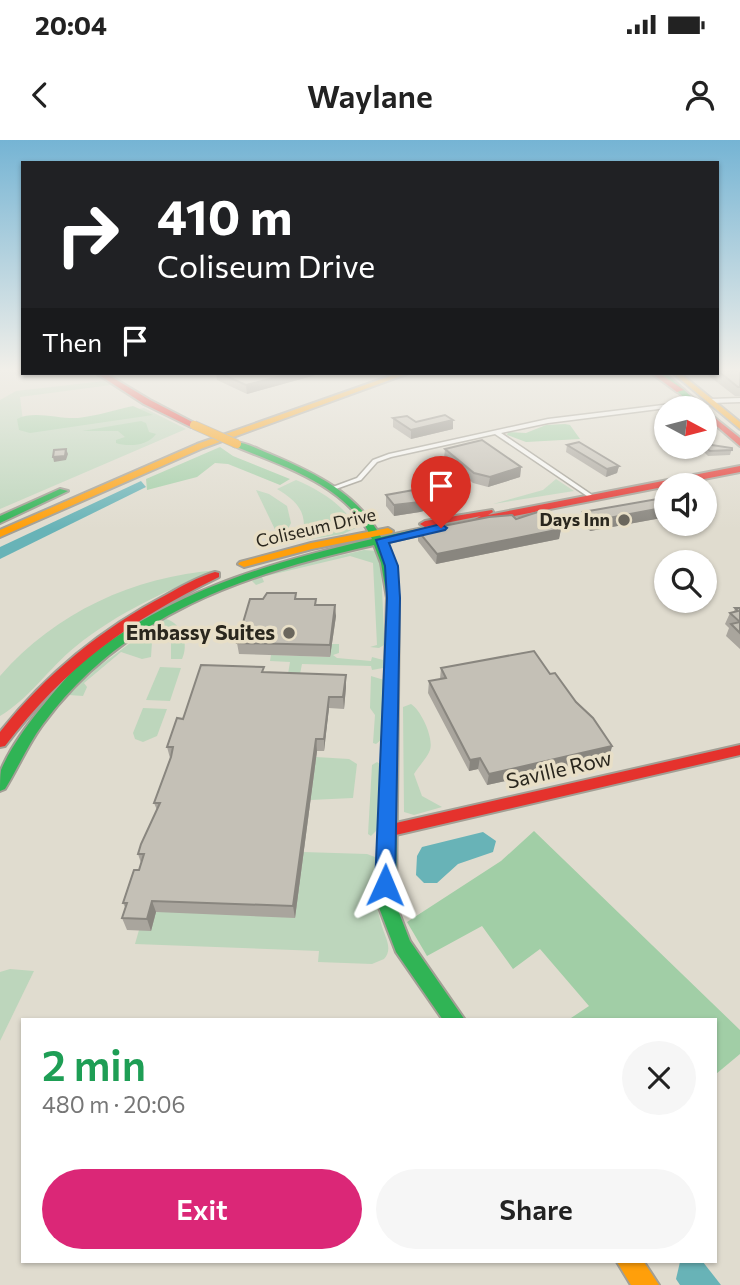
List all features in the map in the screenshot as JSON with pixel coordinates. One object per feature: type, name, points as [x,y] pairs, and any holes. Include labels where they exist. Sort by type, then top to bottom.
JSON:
[{"type":"main road","points":[[190,422],[298,469],[333,488],[361,510],[380,537],[392,566],[393,598],[386,895],[392,925],[413,962],[454,1018]]},
{"type":"main road","points":[[0,520],[198,435],[234,422]]},
{"type":"main road","points":[[0,534],[202,444],[261,422]]},
{"type":"main road","points":[[719,422],[740,443]]},
{"type":"main road","name":"Coliseum Drive","points":[[0,742],[28,704],[69,663],[108,633],[161,601],[217,575],[264,558],[740,464]]},
{"type":"main road","name":"Coliseum Drive","points":[[590,495],[740,469]]},
{"type":"main road","name":"Coliseum Drive","points":[[0,785],[28,730],[55,696],[92,661],[143,624],[187,599],[240,576],[380,537]]},
{"type":"main road","name":"Saville Row","points":[[387,831],[740,750]]},
{"type":"main road","points":[[630,1263],[646,1285]]},
{"type":"street","points":[[333,488],[359,479],[372,463],[382,458],[545,422]]},
{"type":"street","points":[[495,432],[590,495]]},
{"type":"green space","points":[[0,422],[23,422],[24,429],[62,422],[173,422],[186,429],[0,509]]},
{"type":"green space","points":[[18,422],[102,422],[30,433],[19,430]]},
{"type":"green space","points":[[145,422],[149,432],[156,434],[148,441],[126,445],[116,443],[116,440],[125,437],[118,431],[82,431]]},
{"type":"green space","points":[[546,425],[570,425],[580,439],[526,442],[507,435],[508,432],[526,433]]},
{"type":"green space","points":[[220,447],[233,456],[290,479],[280,485],[228,464],[215,463],[197,477],[147,490],[146,479]]},
{"type":"green space","points":[[556,479],[574,491],[493,504],[543,490]]},
{"type":"green space","points":[[296,480],[330,499],[346,512],[356,528],[343,534],[299,541],[298,535],[304,526],[302,513],[292,500],[277,489]]},
{"type":"green space","points":[[256,490],[269,494],[287,506],[291,523],[281,542]]},
{"type":"green space","points":[[364,550],[377,551],[381,565],[384,645],[379,648],[370,647],[377,645],[373,563],[350,556],[262,577],[264,582],[256,585],[252,581],[265,573]]},
{"type":"green space","points":[[217,570],[161,594],[108,623],[75,647],[20,701],[0,716],[0,676],[22,653],[71,616],[126,590],[186,574]]},
{"type":"green space","points":[[166,619],[177,625],[183,636],[185,648],[182,659],[171,659],[171,642],[157,624]]},
{"type":"green space","points":[[141,635],[152,642],[151,657],[142,659],[121,652],[84,683],[87,687],[83,696],[69,695],[98,667]]},
{"type":"green space","points":[[331,644],[339,644],[339,653],[333,655],[337,658],[371,661],[372,657],[383,660],[383,668],[372,670],[371,666],[302,664],[299,679],[288,674],[290,662],[270,661],[271,655],[330,657]]},
{"type":"green space","points":[[160,667],[181,668],[170,701],[146,700]]},
{"type":"green space","points":[[371,676],[384,680],[381,740],[376,744],[373,743],[375,715],[370,708]]},
{"type":"green space","points":[[411,704],[426,725],[431,745],[429,753],[414,774],[422,796],[442,807],[414,815],[404,812],[403,707]]},
{"type":"green space","points":[[143,708],[167,709],[157,736],[143,742],[135,739],[133,733]]},
{"type":"green space","points":[[316,757],[349,759],[357,764],[353,798],[310,800]]},
{"type":"green space","points":[[377,762],[380,764],[377,830],[371,836],[368,834],[372,765]]},
{"type":"green space","points":[[534,831],[740,1030],[740,1054],[717,1073],[717,1018],[571,1018],[589,1006],[540,949],[513,969],[482,926],[427,956],[407,922],[501,861]]},
{"type":"green space","points":[[303,852],[367,854],[375,857],[378,906],[388,946],[384,959],[372,964],[318,962],[319,951],[135,944],[139,930],[156,912]]},
{"type":"green space","points":[[10,969],[34,971],[0,1041],[0,972]]},
{"type":"water","points":[[141,481],[146,487],[0,559],[0,547]]},
{"type":"water","points":[[483,832],[496,841],[493,852],[458,864],[437,883],[424,883],[416,875],[417,856],[422,847]]},
{"type":"water","points":[[680,1263],[704,1263],[721,1285],[680,1285],[676,1279]]},
{"type":"building","points":[[400,422],[443,422],[411,430]]},
{"type":"building","points":[[482,440],[521,467],[490,477],[474,473],[445,449]]},
{"type":"building","points":[[579,442],[619,466],[607,469],[567,445]]},
{"type":"building","points":[[718,446],[732,448],[718,451]]},
{"type":"building","points":[[66,449],[65,456],[53,457],[54,450]]},
{"type":"building","points":[[441,485],[452,493],[420,502],[394,505],[386,495]]},
{"type":"building","points":[[654,500],[654,509],[593,521],[583,512]]},
{"type":"building","points":[[544,510],[561,529],[437,554],[418,531],[489,517],[512,515],[516,519]]},
{"type":"building","name":"Embassy Suites","points":[[267,593],[296,593],[295,599],[316,599],[315,605],[335,605],[330,645],[237,643],[250,599],[263,599]]},
{"type":"building","points":[[735,608],[740,608],[740,622],[730,613],[738,611]]},
{"type":"building","points":[[740,622],[740,633],[731,624]]},
{"type":"building","points":[[534,651],[550,674],[555,673],[576,702],[593,718],[612,746],[489,774],[480,758],[470,760],[429,681],[446,678],[441,668]]},
{"type":"building","points":[[201,665],[264,667],[262,672],[346,675],[343,697],[329,697],[324,739],[316,739],[293,906],[152,901],[147,919],[122,918],[127,903],[123,903],[134,870],[139,870],[144,854],[138,854],[141,844],[160,803],[154,803],[173,747],[167,747],[177,718],[183,719]]},
{"type":"traffic: fast","points":[[237,444],[321,481],[343,496],[361,513],[375,535],[386,563],[393,598],[387,905],[403,946],[454,1018]]},
{"type":"traffic: fast","points":[[0,520],[63,491]]},
{"type":"traffic: fast","points":[[0,785],[37,722],[80,672],[129,632],[183,602],[242,578],[304,559],[437,528]]},
{"type":"traffic: slow","points":[[0,534],[200,446],[266,422]]},
{"type":"traffic: slow","points":[[736,422],[740,426]]},
{"type":"traffic: slow","points":[[194,425],[237,444]]},
{"type":"traffic: slow","points":[[244,564],[311,546],[388,531]]},
{"type":"traffic: slow","points":[[630,1263],[646,1285]]},
{"type":"traffic: jam","points":[[189,422],[194,425]]},
{"type":"traffic: jam","points":[[718,424],[740,443]]},
{"type":"traffic: jam","points":[[478,520],[740,469]]},
{"type":"traffic: jam","points":[[425,524],[488,512]]},
{"type":"traffic: jam","points":[[0,742],[45,688],[96,644],[153,607],[215,575]]},
{"type":"traffic: jam","points":[[387,831],[740,750]]},
{"type":"place","name":"Days Inn","points":[[624,520]]},
{"type":"place","name":"Embassy Suites","points":[[289,633]]},
{"type":"route","points":[[385,885],[393,598],[392,566],[382,540],[441,528]]}]
